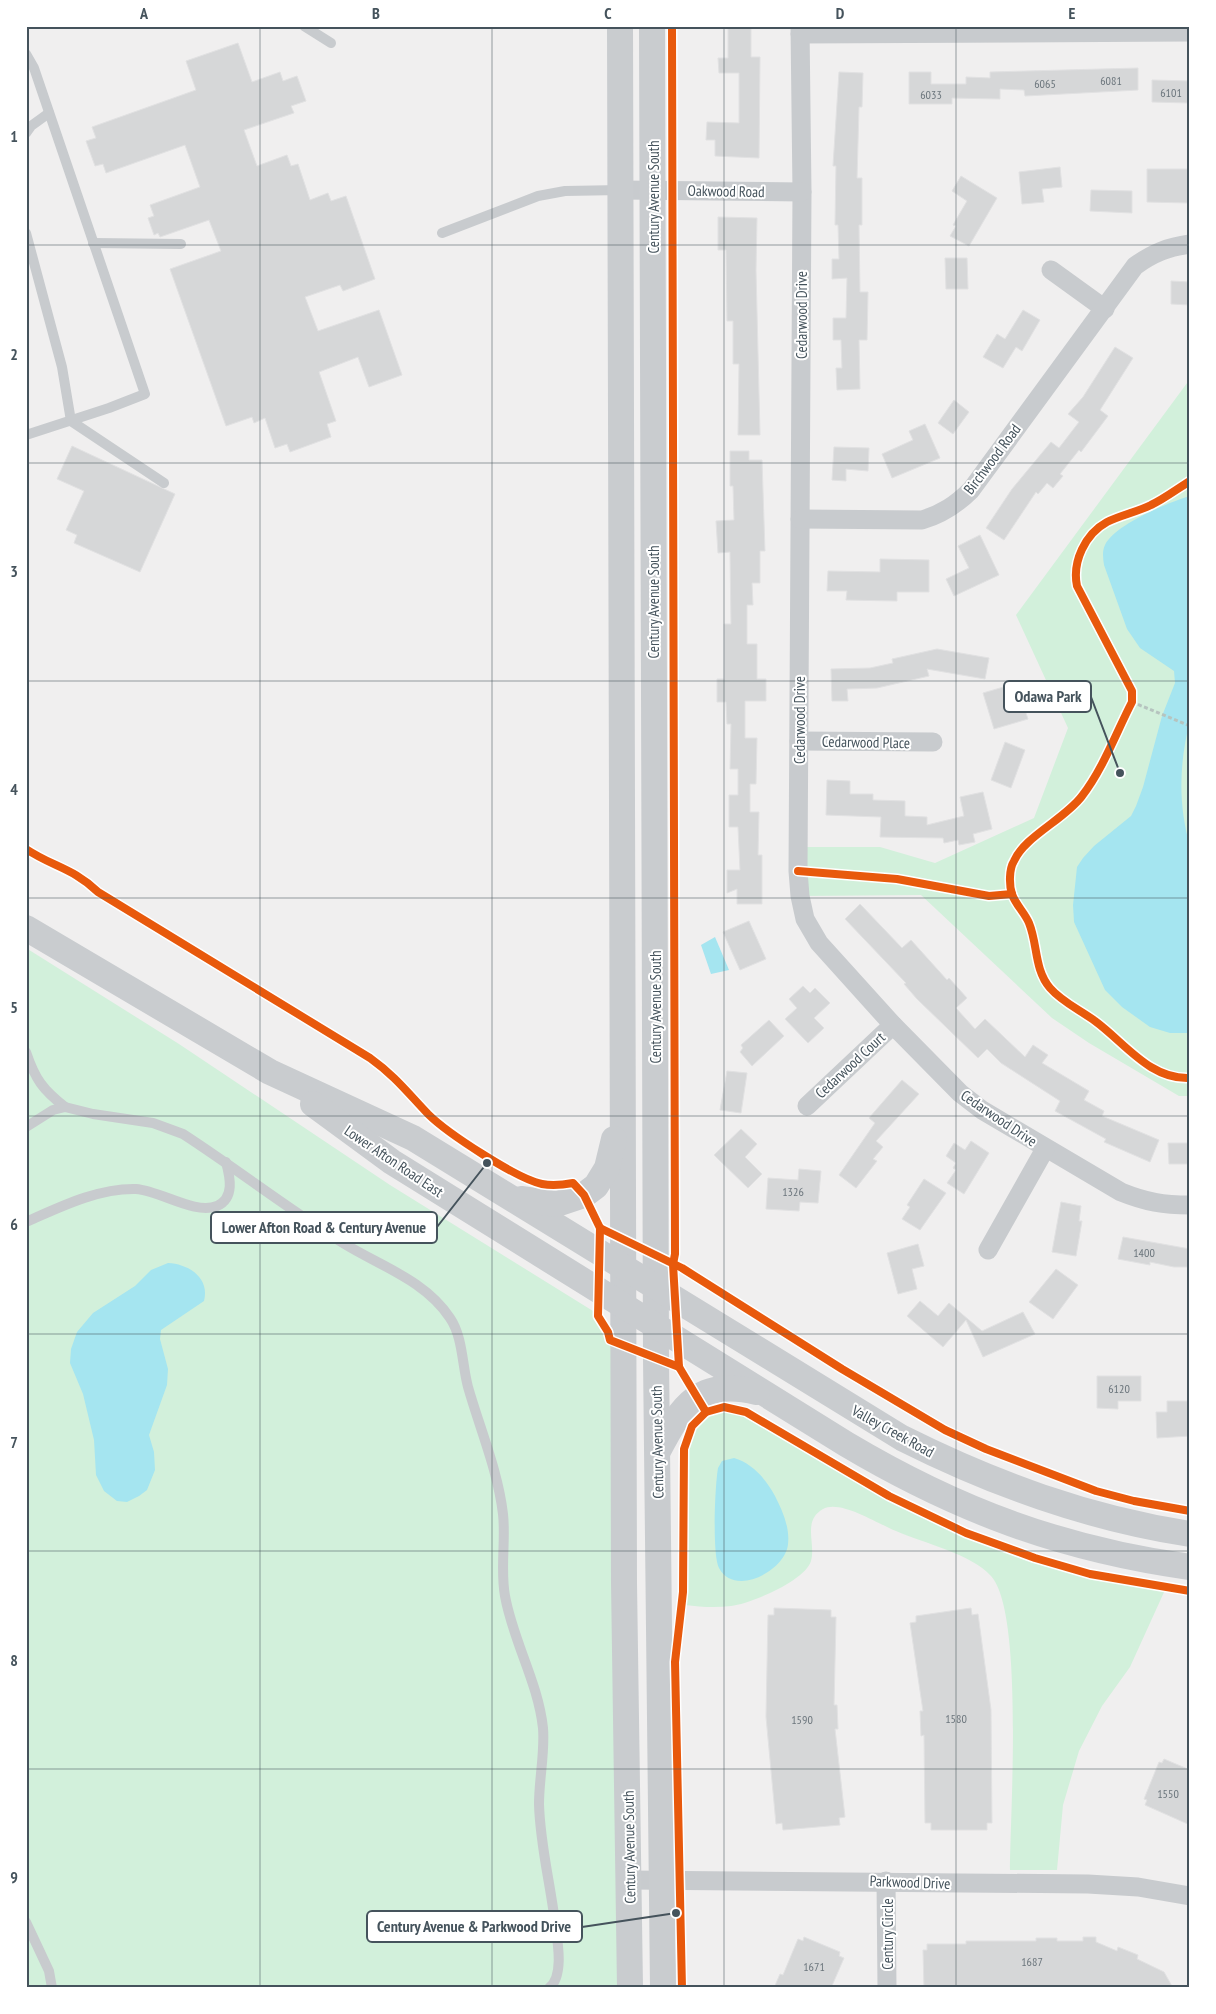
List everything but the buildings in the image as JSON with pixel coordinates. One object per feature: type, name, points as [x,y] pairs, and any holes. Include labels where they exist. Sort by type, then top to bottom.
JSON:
[{"type":"main road","name":"Century Avenue South","points":[[620,26],[624,1584],[630,1880],[630,1988]]},
{"type":"main road","name":"Century Avenue South","points":[[652,26],[656,1327],[663,1988]]},
{"type":"main road","name":"Lower Afton Road East","points":[[26,928],[270,1072],[413,1138],[623,1266]]},
{"type":"main road","name":"Lower Afton Road East","points":[[270,1072],[392,1162],[624,1308]]},
{"type":"main road","points":[[512,1198],[557,1204],[584,1195],[596,1186],[607,1168],[622,1102]]},
{"type":"main road","name":"Valley Creek Road","points":[[623,1266],[872,1421],[956,1465],[1025,1493],[1066,1507],[1136,1524],[1190,1534]]},
{"type":"main road","points":[[624,1308],[876,1462],[925,1488],[977,1512],[1082,1546],[1190,1568]]},
{"type":"main road","points":[[657,1454],[681,1410],[702,1394],[729,1389],[764,1394]]},
{"type":"street","points":[[800,30],[1190,32]]},
{"type":"street","name":"Cedarwood Drive","points":[[800,30],[802,192],[798,871],[800,896],[805,920],[819,943],[893,1025],[960,1093],[982,1110],[1121,1192],[1144,1201],[1164,1204],[1190,1204]]},
{"type":"street","name":"Oakwood Road","points":[[621,190],[802,192]]},
{"type":"street","name":"Birchwood Road","points":[[800,519],[922,520],[940,514],[958,502],[977,482],[1135,266],[1170,246],[1190,244]]},
{"type":"street","points":[[1051,270],[1105,308]]},
{"type":"street","name":"Cedarwood Place","points":[[799,741],[933,742]]},
{"type":"street","name":"Cedarwood Court","points":[[807,1106],[893,1025]]},
{"type":"street","points":[[988,1250],[1046,1149]]},
{"type":"street","name":"Parkwood Drive","points":[[630,1880],[886,1881],[1108,1885],[1154,1889],[1190,1896]]},
{"type":"street","name":"Century Circle","points":[[886,1881],[887,1988]]},
{"type":"lane","points":[[304,26],[331,43]]},
{"type":"lane","points":[[26,54],[34,68],[145,394],[71,422],[26,435]]},
{"type":"lane","points":[[26,133],[31,126],[49,113]]},
{"type":"lane","points":[[442,233],[538,196],[565,190],[621,190]]},
{"type":"lane","points":[[26,233],[62,367],[71,422],[164,483]]},
{"type":"lane","points":[[93,243],[181,244]]},
{"type":"lane","points":[[26,1052],[38,1082],[65,1107]]},
{"type":"lane","points":[[26,1127],[53,1110],[65,1107],[93,1114],[153,1123],[183,1134],[344,1243],[397,1272],[424,1290],[452,1321],[458,1335],[468,1385],[500,1495],[504,1518],[502,1574],[505,1595],[511,1622],[539,1705],[543,1727],[544,1750],[539,1804],[543,1852],[552,1896],[558,1948],[558,1974],[555,1983],[549,1988]]},
{"type":"lane","points":[[26,1222],[89,1196],[133,1189],[162,1194],[196,1208],[216,1206],[224,1201],[230,1190],[226,1162]]},
{"type":"lane","points":[[26,1922],[49,1972],[52,1988]]},
{"type":"path","points":[[1128,710],[1132,702],[1132,691]]},
{"type":"path","points":[[1132,702],[1189,726]]},
{"type":"green space","points":[[1190,379],[1190,1096],[1179,1096],[1089,1043],[1052,1018],[921,895],[800,896],[798,847],[880,847],[935,863],[1034,818],[1068,728],[1016,615]]},
{"type":"green space","points":[[26,948],[179,1044],[390,1185],[593,1311],[604,1321],[612,1339],[620,1988],[26,1988]]},
{"type":"green space","points":[[717,1411],[737,1412],[750,1417],[879,1495],[962,1534],[995,1547],[1062,1568],[1165,1590],[1130,1667],[1102,1706],[1079,1751],[1063,1805],[1057,1870],[1010,1870],[1013,1762],[1012,1670],[1008,1629],[1001,1597],[991,1576],[983,1568],[960,1555],[896,1531],[849,1510],[830,1507],[823,1509],[813,1520],[811,1526],[812,1554],[807,1569],[788,1584],[740,1604],[725,1607],[685,1605],[688,1443],[693,1431],[701,1421]]},
{"type":"water","points":[[1190,496],[1190,721],[1186,737],[1181,784],[1183,815],[1190,846],[1190,1033],[1170,1033],[1150,1027],[1122,1007],[1105,990],[1074,922],[1073,905],[1077,867],[1094,846],[1131,816],[1136,806],[1162,716],[1175,683],[1174,671],[1140,648],[1127,629],[1104,565],[1104,547],[1110,537],[1130,522],[1169,503]]},
{"type":"water","points":[[715,937],[729,970],[711,974],[701,945]]},
{"type":"water","points":[[168,1263],[190,1269],[201,1279],[205,1293],[204,1301],[161,1330],[160,1339],[168,1369],[167,1385],[149,1435],[154,1452],[155,1470],[147,1490],[127,1502],[117,1501],[104,1491],[96,1475],[94,1440],[83,1394],[70,1363],[71,1349],[77,1332],[93,1313],[135,1286],[151,1270]]},
{"type":"water","points":[[734,1458],[753,1468],[767,1484],[780,1507],[788,1531],[788,1544],[785,1554],[779,1563],[759,1577],[736,1581],[726,1577],[719,1568],[715,1549],[715,1504],[718,1468],[722,1461]]},
{"type":"cycle path","points":[[672,26],[675,1254],[673,1264],[679,1367],[706,1412]]},
{"type":"cycle path","points":[[1190,481],[1151,505],[1118,517],[1099,527],[1087,541],[1078,558],[1076,568],[1077,586],[1132,691],[1132,702],[1103,763],[1090,785],[1075,804],[1026,844],[1012,864],[1010,873],[1013,898],[1029,923],[1041,973],[1050,988],[1066,1002],[1095,1021],[1150,1067],[1176,1077],[1190,1078]]},
{"type":"cycle path","points":[[26,849],[80,878],[98,892],[370,1058],[394,1078],[437,1122],[500,1165],[516,1174],[542,1184],[558,1185],[573,1183],[584,1195],[600,1228],[682,1268],[842,1369],[945,1430],[986,1449],[1096,1491],[1134,1501],[1190,1511]]},
{"type":"cycle path","points":[[798,871],[897,879],[989,896],[1012,894]]},
{"type":"cycle path","points":[[600,1228],[598,1316],[608,1332],[610,1340],[679,1367]]},
{"type":"cycle path","points":[[682,1988],[675,1662],[683,1592],[684,1449],[692,1426],[706,1412],[724,1407],[746,1412],[889,1496],[966,1533],[1035,1558],[1090,1574],[1190,1591]]},
{"type":"place","name":"Odawa Park","points":[[1120,773]]},
{"type":"place","name":"Lower Afton Road & Century Avenue","points":[[487,1163]]},
{"type":"place","name":"Century Avenue & Parkwood Drive","points":[[676,1913]]}]
